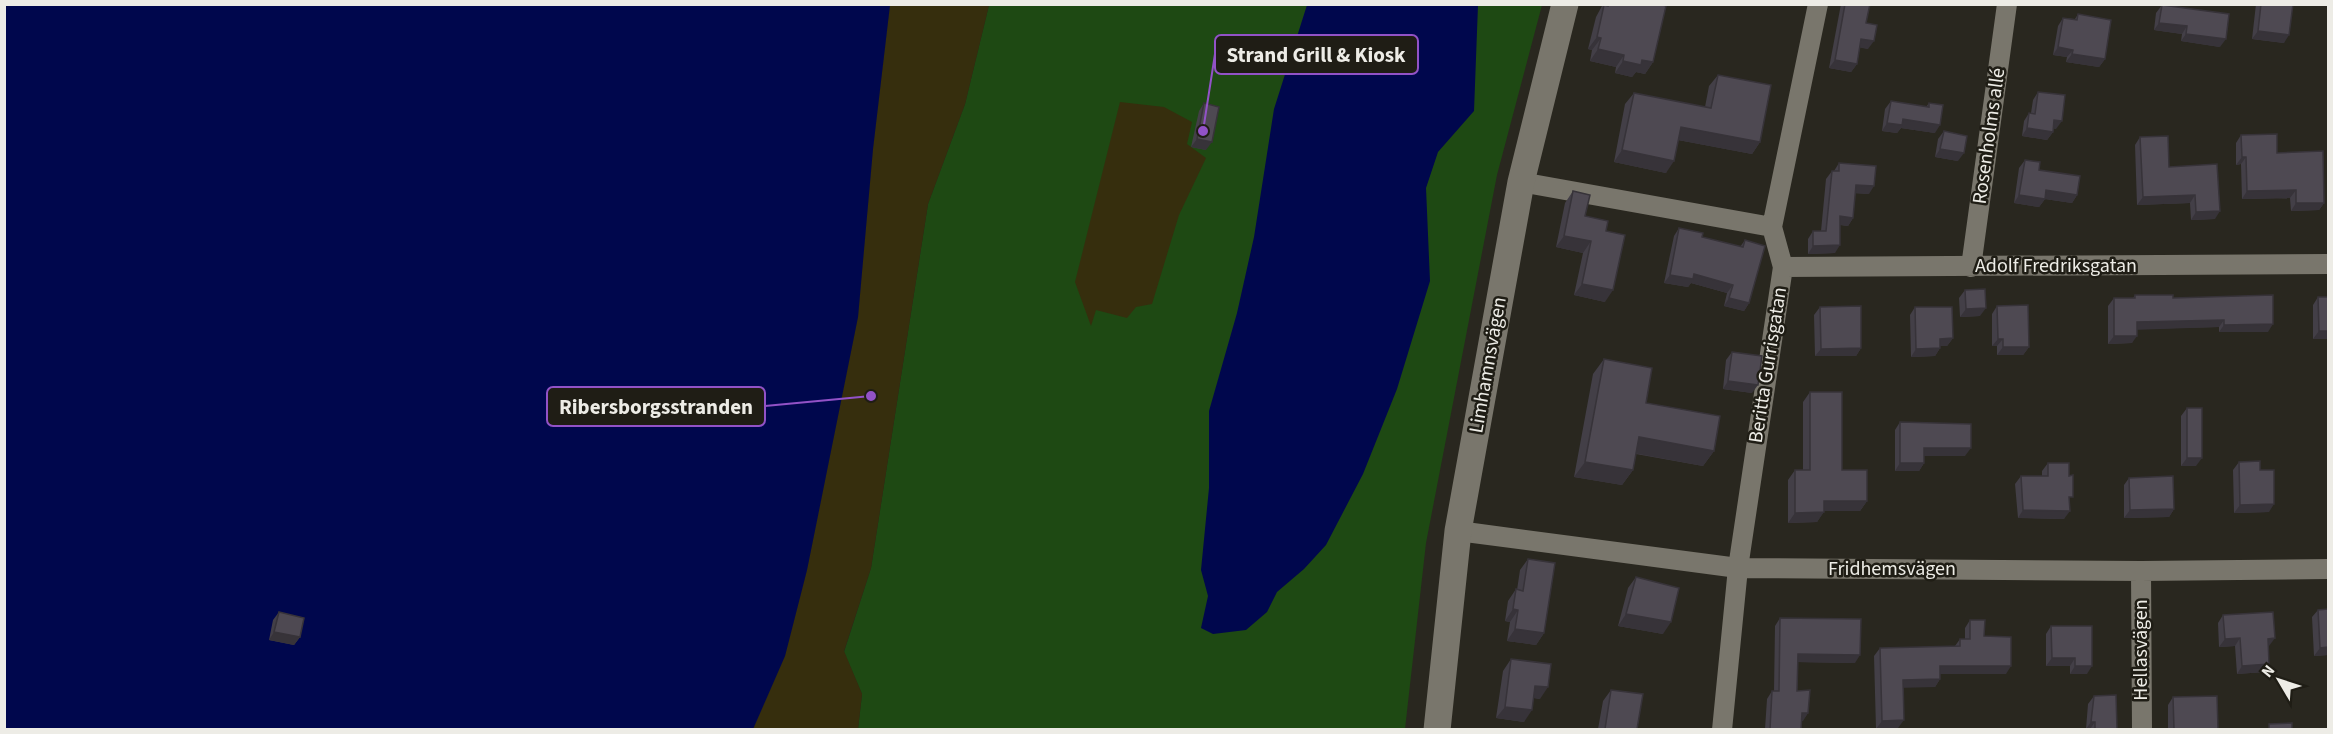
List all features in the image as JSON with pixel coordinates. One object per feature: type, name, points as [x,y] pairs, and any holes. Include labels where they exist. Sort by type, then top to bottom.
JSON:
[{"type":"main road","name":"Limhamnsvägen","points":[[1437,729],[1458,531],[1521,182],[1565,4]]},
{"type":"street","name":"Beritta Gurrisgatan","points":[[1722,729],[1738,568],[1783,267],[1772,227],[1818,4]]},
{"type":"street","name":"Rosenholms allé","points":[[1971,267],[2007,4]]},
{"type":"street","points":[[1521,182],[1772,227]]},
{"type":"street","name":"Adolf Fredriksgatan","points":[[1783,267],[2328,264]]},
{"type":"street","name":"Fridhemsvägen","points":[[1458,531],[1738,568],[2141,571],[2328,569]]},
{"type":"street","name":"Hellasvägen","points":[[2141,571],[2142,729]]},
{"type":"green space","points":[[989,5],[1542,5],[1497,175],[1426,543],[1405,729],[858,729],[862,694],[844,652],[871,568],[928,204],[965,104]]},
{"type":"sand","points":[[890,5],[989,5],[965,104],[928,204],[871,568],[844,651],[862,694],[858,729],[753,730],[785,656],[807,570],[858,317],[873,149]]},
{"type":"sand","points":[[1120,102],[1164,107],[1192,122],[1187,144],[1206,158],[1179,215],[1152,304],[1136,307],[1127,318],[1096,310],[1091,326],[1075,282]]},
{"type":"shaded area","points":[[4,5],[890,5],[873,149],[858,317],[807,570],[785,656],[753,729],[5,729]]},
{"type":"shaded area","points":[[1307,5],[1478,5],[1474,111],[1438,152],[1426,188],[1430,281],[1397,389],[1363,474],[1326,545],[1304,569],[1277,592],[1267,612],[1246,630],[1213,634],[1201,628],[1208,596],[1201,570],[1209,488],[1209,411],[1237,313],[1254,237],[1274,109]]},
{"type":"building","points":[[1608,4],[1666,6],[1653,62],[1642,60],[1641,65],[1623,61],[1624,55],[1598,49],[1601,38],[1597,37],[1604,5],[1608,6]]},
{"type":"building","points":[[1845,4],[1870,4],[1866,23],[1877,25],[1874,41],[1861,39],[1857,64],[1835,60]]},
{"type":"building","points":[[2261,4],[2293,4],[2289,35],[2258,31]]},
{"type":"building","points":[[2162,5],[2229,14],[2226,39],[2186,34],[2187,26],[2159,23]]},
{"type":"building","points":[[2078,14],[2111,20],[2105,59],[2072,54],[2073,50],[2058,47],[2063,18],[2077,20]]},
{"type":"building","points":[[1718,75],[1771,85],[1760,142],[1681,127],[1674,161],[1622,150],[1634,93],[1711,108]]},
{"type":"building","points":[[2038,92],[2065,95],[2062,121],[2054,120],[2053,132],[2027,128],[2029,113],[2035,114]]},
{"type":"building","points":[[1891,101],[1929,107],[1929,103],[1943,105],[1940,125],[1903,119],[1902,125],[1887,123]]},
{"type":"building","points":[[1204,103],[1219,107],[1212,142],[1197,139]]},
{"type":"building","points":[[1944,131],[1967,136],[1964,153],[1940,149]]},
{"type":"building","points":[[2277,134],[2277,153],[2323,151],[2324,203],[2296,203],[2296,190],[2247,191],[2246,157],[2242,157],[2241,135]]},
{"type":"building","points":[[2168,136],[2169,167],[2217,164],[2220,211],[2196,212],[2195,195],[2143,197],[2140,137]]},
{"type":"building","points":[[2025,160],[2040,162],[2039,170],[2080,176],[2077,195],[2046,190],[2045,199],[2019,195]]},
{"type":"building","points":[[1839,163],[1876,166],[1874,186],[1856,185],[1853,218],[1840,216],[1840,245],[1813,246],[1813,231],[1826,231],[1832,171],[1839,171]]},
{"type":"building","points":[[1573,191],[1590,195],[1585,216],[1608,221],[1606,231],[1625,235],[1613,290],[1582,284],[1591,241],[1564,236]]},
{"type":"building","points":[[1679,228],[1703,233],[1702,237],[1743,247],[1745,240],[1765,246],[1749,303],[1729,298],[1733,285],[1694,274],[1693,279],[1670,275]]},
{"type":"building","points":[[1985,289],[1986,308],[1966,309],[1965,290]]},
{"type":"building","points":[[2135,295],[2173,295],[2173,298],[2273,295],[2273,324],[2224,325],[2224,320],[2137,322],[2137,336],[2114,336],[2114,298],[2135,298]]},
{"type":"building","points":[[2318,297],[2328,297],[2328,331],[2319,331]]},
{"type":"building","points":[[2028,305],[2029,347],[2003,347],[2003,339],[1998,339],[1997,306]]},
{"type":"building","points":[[1861,306],[1861,348],[1821,349],[1820,307]]},
{"type":"building","points":[[1915,307],[1952,307],[1953,338],[1940,339],[1940,348],[1916,349]]},
{"type":"building","points":[[1732,352],[1762,356],[1758,385],[1728,381]]},
{"type":"building","points":[[1604,359],[1652,368],[1646,403],[1720,416],[1714,451],[1639,437],[1633,470],[1585,462]]},
{"type":"building","points":[[1810,392],[1842,392],[1842,470],[1867,470],[1867,501],[1824,501],[1824,512],[1795,513],[1795,470],[1810,470]]},
{"type":"building","points":[[2187,408],[2202,408],[2202,458],[2187,458]]},
{"type":"building","points":[[1900,422],[1971,424],[1971,448],[1924,448],[1924,463],[1900,463]]},
{"type":"building","points":[[2260,461],[2260,470],[2274,470],[2274,504],[2240,505],[2239,462]]},
{"type":"building","points":[[2048,463],[2069,463],[2069,476],[2073,475],[2073,497],[2069,497],[2070,511],[2023,510],[2021,476],[2048,476]]},
{"type":"building","points":[[2173,476],[2174,509],[2130,510],[2129,478]]},
{"type":"building","points":[[1528,559],[1555,563],[1544,633],[1515,629],[1518,610],[1513,609],[1516,589],[1523,591]]},
{"type":"building","points":[[1636,577],[1679,588],[1671,622],[1626,614]]},
{"type":"building","points":[[2328,609],[2328,647],[2320,648],[2318,610]]},
{"type":"building","points":[[279,612],[304,618],[300,637],[274,632]]},
{"type":"building","points":[[2273,612],[2275,638],[2268,639],[2269,664],[2242,666],[2240,638],[2225,639],[2223,615]]},
{"type":"building","points":[[1780,618],[1861,619],[1860,655],[1798,654],[1797,691],[1810,690],[1808,713],[1802,713],[1801,729],[1770,729],[1772,691],[1779,691]]},
{"type":"building","points":[[1970,620],[1985,620],[1984,636],[2011,637],[2011,666],[1940,666],[1940,679],[1903,680],[1904,720],[1882,721],[1880,648],[1960,646],[1960,639],[1970,639]]},
{"type":"building","points":[[2051,626],[2092,626],[2092,666],[2075,666],[2075,658],[2052,658]]},
{"type":"building","points":[[1511,659],[1551,664],[1548,687],[1535,686],[1532,710],[1505,707]]},
{"type":"building","points":[[1611,690],[1643,694],[1637,729],[1605,729]]},
{"type":"building","points":[[2116,695],[2117,729],[2095,729],[2095,722],[2091,722],[2094,696]]},
{"type":"building","points":[[2217,696],[2218,729],[2174,729],[2173,697]]},
{"type":"building","points":[[2292,723],[2292,729],[2269,729],[2269,724]]},
{"type":"place","name":"Strand Grill & Kiosk","points":[[1203,131]]},
{"type":"place","name":"Ribersborgsstranden","points":[[871,396]]}]
